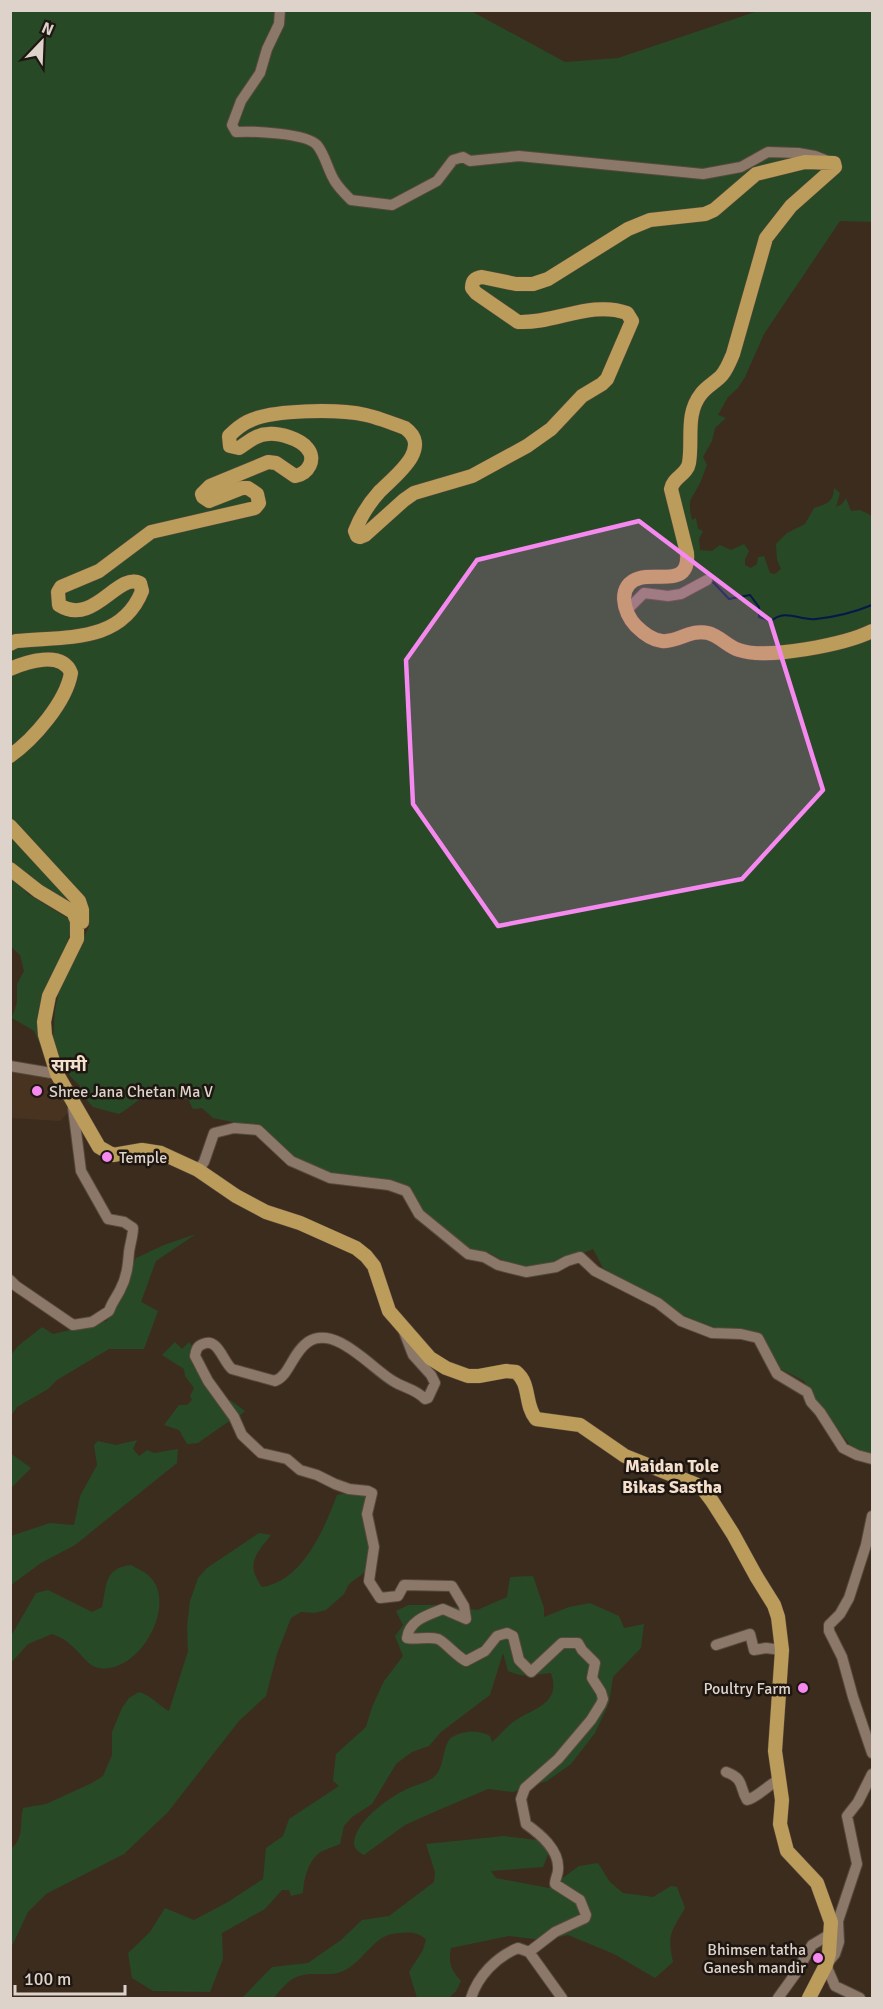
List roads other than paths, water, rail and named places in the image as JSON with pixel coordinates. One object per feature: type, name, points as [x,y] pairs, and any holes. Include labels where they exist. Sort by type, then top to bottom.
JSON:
[{"type":"main road","points":[[10,644],[26,640],[83,635],[114,626],[124,619],[135,605],[142,591],[140,583],[135,580],[127,582],[87,609],[71,611],[59,605],[58,592],[61,587],[99,571],[151,532],[255,508],[259,503],[257,494],[248,488],[242,488],[209,501],[202,494],[210,486],[267,462],[276,463],[295,476],[302,475],[308,469],[311,464],[308,449],[296,440],[284,436],[268,434],[239,448],[230,447],[229,436],[247,422],[284,413],[353,413],[398,425],[413,433],[416,444],[410,458],[394,479],[379,493],[360,521],[355,531],[360,537],[414,493],[472,476],[527,446],[551,429],[582,396],[607,379],[632,321],[627,313],[608,310],[575,312],[518,322],[476,293],[472,288],[472,283],[476,278],[482,277],[524,285],[548,279],[628,229],[650,220],[705,214],[714,210],[756,174],[805,162],[827,161],[834,163],[836,167],[791,206],[766,238],[733,354],[727,368],[700,395],[697,402],[689,431],[689,463],[683,473],[674,479],[671,489],[687,553],[686,566],[674,577],[635,580],[626,590],[623,601],[626,611],[639,629],[666,642],[694,633],[706,632],[726,641],[737,650],[754,654],[784,653],[868,636]]},
{"type":"main road","points":[[10,669],[28,662],[50,660],[63,664],[69,668],[71,673],[65,690],[43,725],[24,746],[10,756]]},
{"type":"main road","points":[[10,826],[79,901],[83,918],[77,939],[49,996],[45,1035],[57,1074],[99,1147],[106,1152],[118,1155],[142,1150],[153,1151],[198,1170],[236,1196],[266,1212],[337,1239],[361,1252],[374,1266],[389,1311],[430,1358],[455,1372],[468,1376],[506,1371],[516,1372],[525,1383],[532,1414],[536,1419],[580,1425],[625,1456],[687,1480],[703,1489],[733,1534],[774,1605],[778,1617],[782,1650],[775,1751],[780,1779],[780,1824],[783,1840],[791,1857],[817,1883],[831,1922],[832,1933],[826,1965],[808,1998]]},
{"type":"main road","points":[[10,869],[38,891],[73,912],[78,930]]},
{"type":"street","points":[[280,10],[279,24],[267,49],[260,72],[241,101],[232,125],[236,132],[251,131],[296,136],[314,142],[335,182],[351,200],[392,205],[437,181],[453,160],[463,157],[470,162],[519,156],[703,174],[741,167],[768,152],[798,153],[827,161]]},
{"type":"street","points":[[626,611],[644,593],[668,596],[681,594],[707,580]]},
{"type":"street","points":[[10,1066],[57,1074]]},
{"type":"street","points":[[10,1280],[73,1325],[92,1322],[109,1311],[112,1300],[120,1291],[129,1265],[133,1228],[124,1222],[108,1220],[81,1171],[72,1098]]},
{"type":"street","points":[[198,1170],[204,1162],[214,1133],[234,1128],[258,1130],[291,1161],[330,1178],[389,1185],[406,1191],[419,1214],[468,1254],[484,1257],[498,1265],[525,1272],[556,1267],[580,1257],[595,1271],[658,1303],[681,1321],[712,1333],[733,1333],[758,1338],[777,1374],[807,1392],[811,1402],[843,1448],[873,1459]]},
{"type":"street","points":[[403,1329],[413,1355],[434,1379],[435,1386],[428,1398],[425,1399],[414,1390],[393,1382],[349,1346],[322,1338],[314,1339],[303,1346],[295,1354],[284,1375],[275,1380],[232,1369],[212,1343],[204,1343],[198,1347],[195,1356],[208,1381],[234,1417],[242,1435],[261,1453],[287,1459],[300,1470],[335,1484],[372,1493],[367,1514],[374,1547],[369,1581],[380,1598],[398,1596],[404,1585],[452,1586],[464,1606],[466,1619],[441,1609],[415,1622],[408,1630],[407,1638],[437,1639],[456,1655],[466,1660],[485,1651],[497,1636],[507,1633],[513,1636],[519,1660],[531,1672],[562,1642],[578,1643],[595,1663],[592,1678],[601,1692],[603,1699],[601,1704],[591,1720],[558,1759],[525,1788],[520,1798],[526,1824],[544,1837],[556,1858],[559,1870],[555,1884],[580,1900],[586,1915],[585,1918],[555,1932],[529,1952]]},
{"type":"street","points":[[873,1516],[849,1598],[840,1614],[829,1625],[829,1631],[842,1657],[853,1697],[873,1753]]},
{"type":"street","points":[[716,1646],[750,1634],[754,1650],[766,1648],[782,1650]]},
{"type":"street","points":[[726,1772],[740,1780],[747,1800],[756,1797],[767,1785],[780,1779]]},
{"type":"street","points":[[860,1998],[835,1986],[826,1965],[835,1954],[839,1942],[838,1921],[857,1864],[847,1816],[858,1802],[873,1774]]},
{"type":"street","points":[[778,1998],[812,1945],[832,1933]]},
{"type":"street","points":[[471,1998],[488,1970],[502,1954],[518,1948],[529,1952],[562,1998]]},
{"type":"waterway","points":[[710,581],[729,599],[750,595],[759,607],[759,617],[771,621],[782,615],[810,619],[838,616],[872,605]]},
{"type":"place","name":"Shree Jana Chetan Ma V","points":[[37,1091]]},
{"type":"place","name":"Temple","points":[[107,1157]]},
{"type":"place","name":"Poultry Farm","points":[[803,1688]]},
{"type":"place","name":"Bhimsen tatha Ganesh mandir","points":[[818,1958]]},
{"type":"district","name":"सामी","points":[[69,1065]]},
{"type":"district","name":"Maidan Tole Bikas Sastha","points":[[672,1476]]}]
